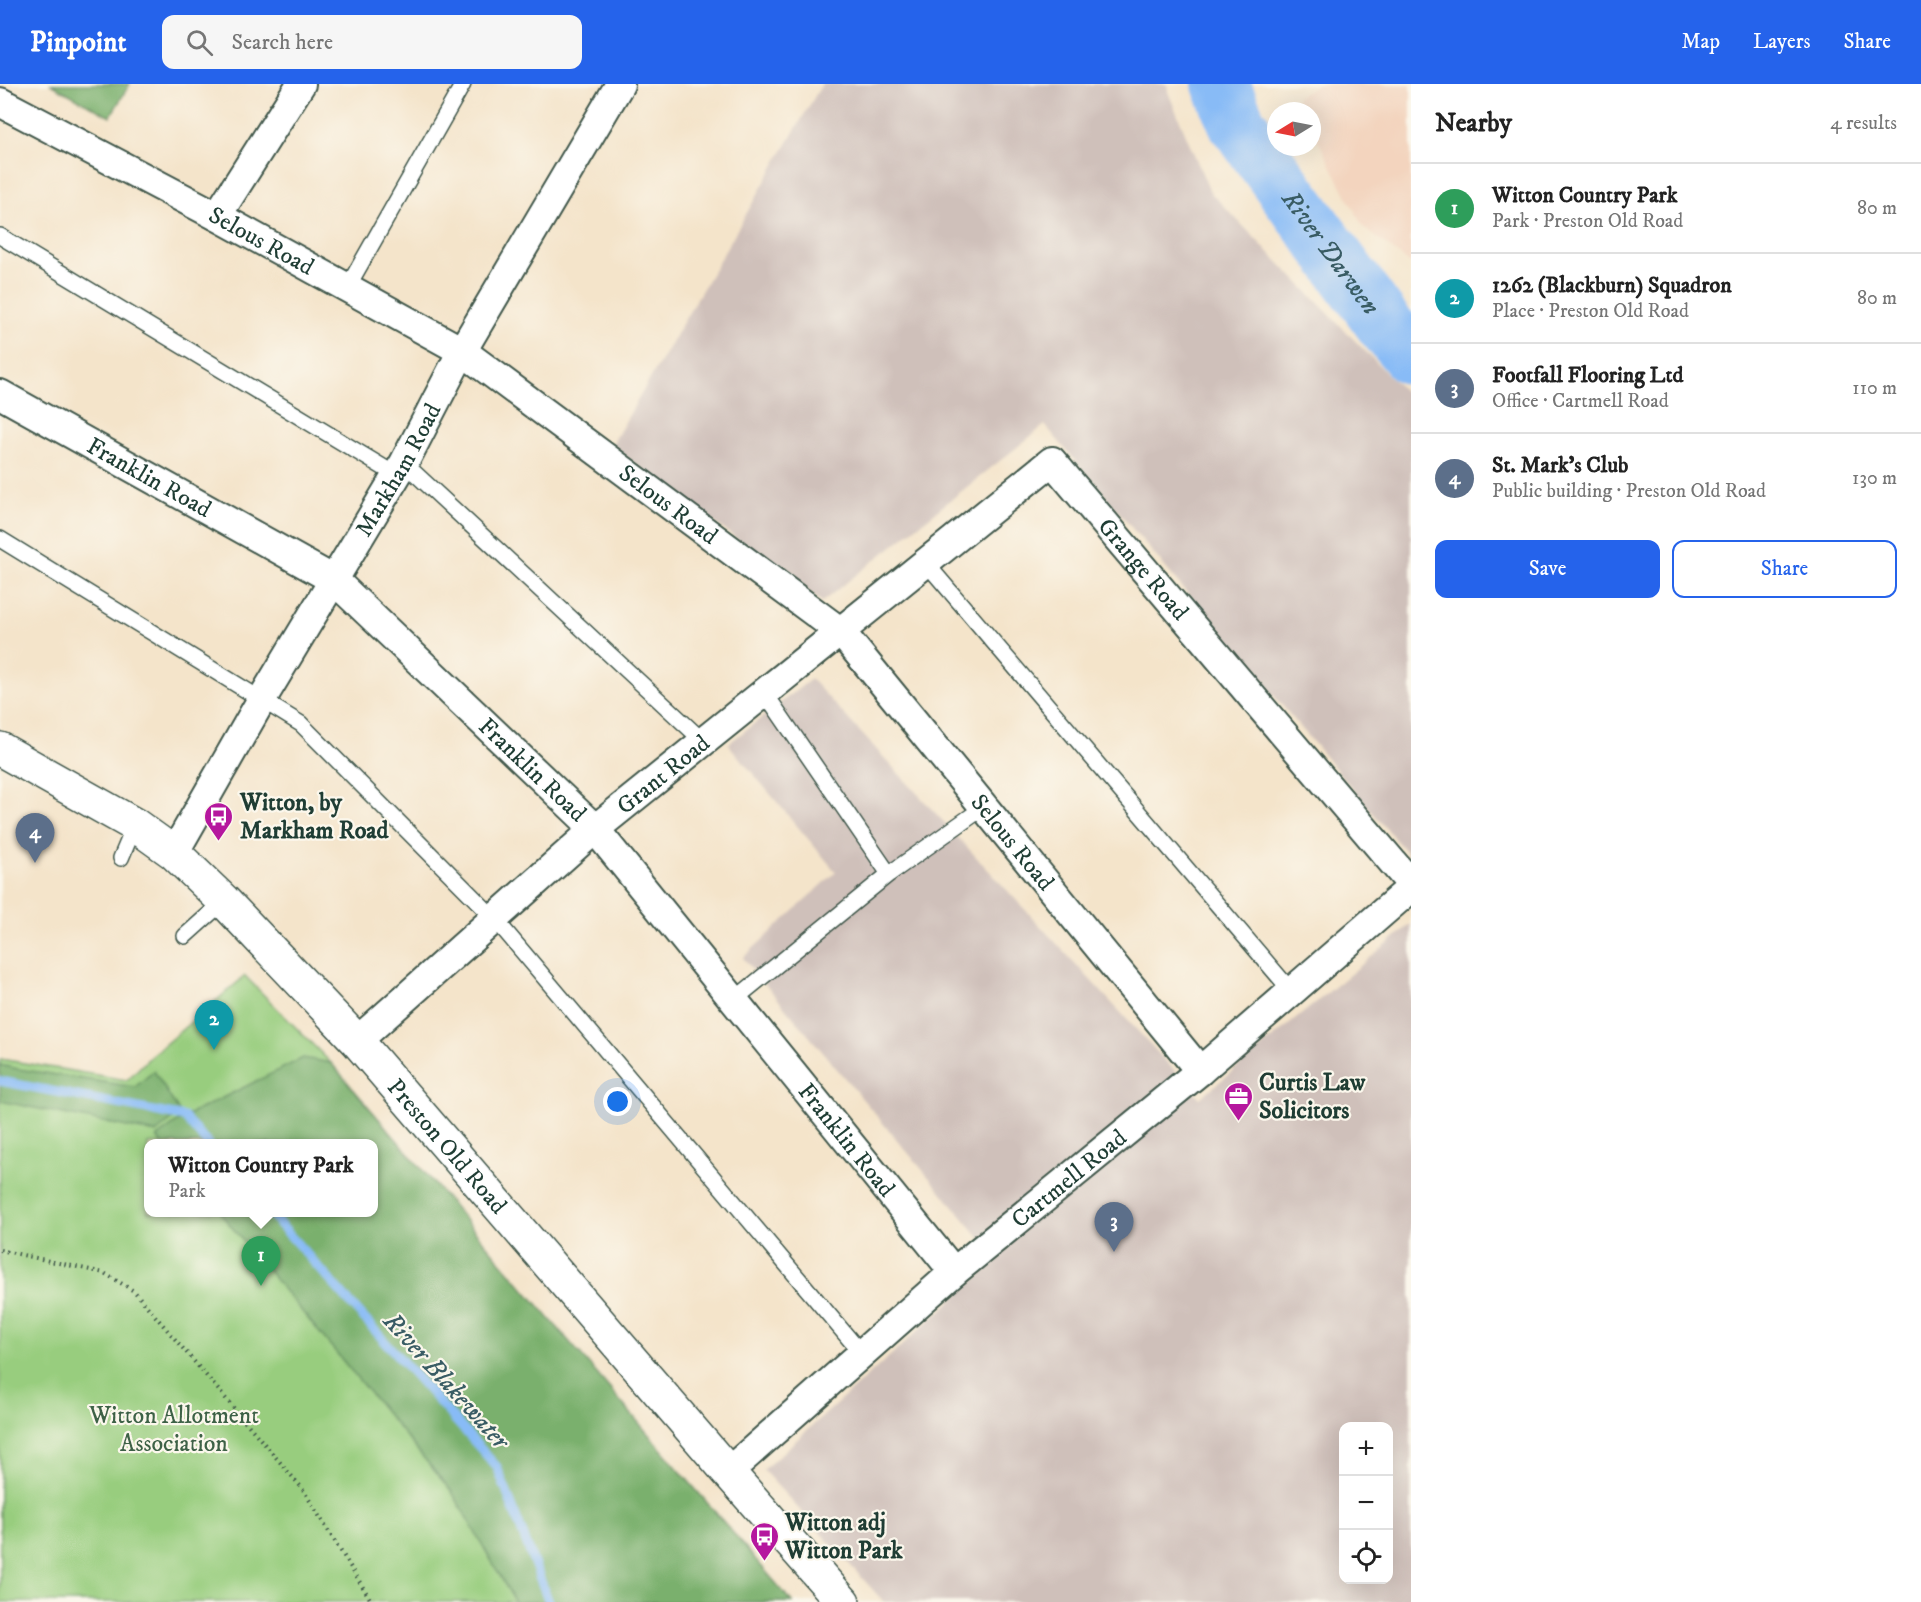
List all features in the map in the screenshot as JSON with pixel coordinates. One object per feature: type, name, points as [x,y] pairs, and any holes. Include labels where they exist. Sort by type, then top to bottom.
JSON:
[{"type":"main road","name":"Preston Old Road","points":[[0,749],[135,825],[174,853],[224,901],[357,1041],[843,1602]]},
{"type":"street","points":[[217,216],[301,84]]},
{"type":"street","name":"Markham Road","points":[[174,853],[262,699],[400,469],[462,351],[620,84]]},
{"type":"street","name":"Selous Road","points":[[0,102],[217,216],[462,351],[841,632],[1200,1071]]},
{"type":"street","name":"Franklin Road","points":[[0,394],[334,580],[596,829],[954,1272]]},
{"type":"street","name":"Grange Road","points":[[841,632],[1052,461],[1411,886]]},
{"type":"street","name":"Grant Road","points":[[357,1041],[596,829],[841,632]]},
{"type":"street","name":"Cartmell Road","points":[[728,1472],[954,1272],[1200,1071],[1411,886]]},
{"type":"lane","points":[[347,288],[462,84]]},
{"type":"lane","points":[[0,236],[400,469],[704,742]]},
{"type":"lane","points":[[0,539],[301,724],[495,919],[862,1354]]},
{"type":"lane","points":[[926,563],[1292,992]]},
{"type":"lane","points":[[765,693],[889,874]]},
{"type":"lane","points":[[734,1000],[889,874],[984,807]]},
{"type":"lane","points":[[121,858],[135,825]]},
{"type":"lane","points":[[185,936],[224,901]]},
{"type":"path","points":[[0,1250],[104,1273],[134,1291],[302,1488],[372,1602]]},
{"type":"shaded area","points":[[822,84],[1167,84],[1168,92],[1210,192],[1411,398],[1411,858],[1045,425],[822,602],[611,446]]},
{"type":"shaded area","points":[[1319,84],[1411,84],[1411,264],[1363,227],[1321,146],[1321,102],[1298,102],[1296,98]]},
{"type":"shaded area","points":[[811,679],[1200,1098],[1411,924],[1411,1602],[884,1602],[763,1470],[998,1259],[743,958],[836,872],[728,744]]},
{"type":"green space","points":[[51,84],[130,84],[110,117]]},
{"type":"green space","name":"Witton Allotment Association","points":[[245,976],[331,1063],[792,1602],[0,1602],[0,1059],[127,1080],[151,1056]]},
{"type":"green space","points":[[303,1058],[331,1063],[792,1602],[515,1602],[452,1492],[223,1217],[378,1217],[378,1139],[158,1139],[157,1137],[184,1117]]},
{"type":"green space","points":[[0,1065],[135,1087],[154,1071],[180,1113],[156,1133],[0,1101]]},
{"type":"waterway","name":"River Darwen","points":[[1221,84],[1237,123],[1384,324],[1411,356]]},
{"type":"waterway","name":"River Blakewater","points":[[0,1081],[184,1117],[204,1139]]},
{"type":"waterway","name":"River Blakewater","points":[[273,1217],[497,1467],[549,1602]]},
{"type":"place","name":"Witton, by Markham Road","points":[[219,842]]},
{"type":"place","name":"St. Mark's Club","points":[[35,863]]},
{"type":"place","name":"1262 (Blackburn) Squadron","points":[[214,1050]]},
{"type":"place","name":"Curtis Law Solicitors","points":[[1238,1122]]},
{"type":"place","name":"Footfall Flooring Ltd","points":[[1114,1252]]},
{"type":"place","name":"Witton Country Park","points":[[261,1286]]},
{"type":"place","name":"Witton adj Witton Park","points":[[764,1562]]}]
